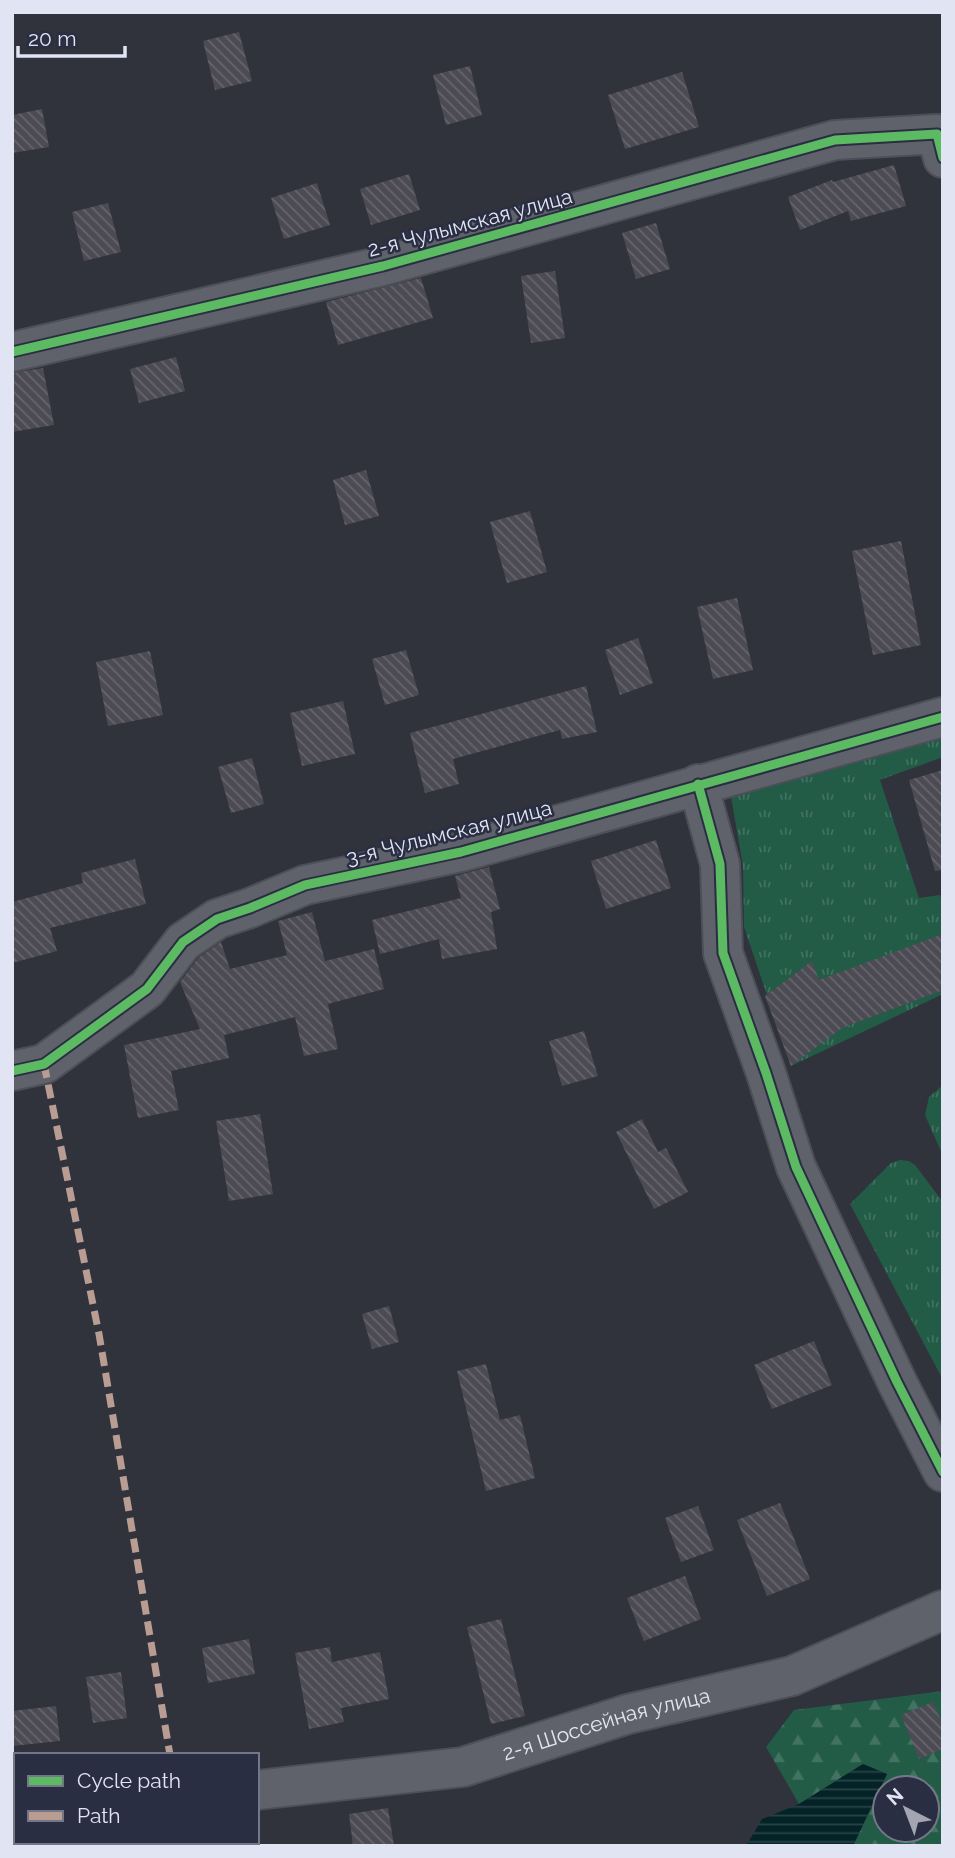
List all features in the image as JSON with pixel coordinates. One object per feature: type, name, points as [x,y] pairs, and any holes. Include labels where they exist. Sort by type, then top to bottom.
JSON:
[{"type":"street","name":"2-я Чулымская улица","points":[[12,352],[383,266],[835,140],[940,146]]},
{"type":"street","name":"3-я Чулымская улица","points":[[12,1071],[44,1065],[146,989],[183,942],[217,919],[305,885],[461,852],[943,717]]},
{"type":"street","points":[[698,784],[720,864],[723,953],[796,1167],[897,1382],[943,1472]]},
{"type":"street","name":"2-я Шоссейная улица","points":[[259,1790],[463,1767],[628,1714],[792,1676],[943,1610]]},
{"type":"green space","points":[[943,738],[943,757],[880,780],[919,898],[940,895],[943,904],[943,994],[791,1066],[744,927],[743,866],[730,791]]},
{"type":"green space","points":[[943,1085],[943,1156],[925,1115],[929,1097]]},
{"type":"green space","points":[[900,1160],[915,1165],[943,1202],[943,1380],[850,1204],[891,1163]]},
{"type":"green space","points":[[943,1691],[943,1846],[853,1846],[871,1808],[871,1844],[941,1844],[941,1774],[887,1774],[863,1764],[799,1804],[766,1747],[794,1710]]},
{"type":"shaded area","points":[[863,1764],[887,1774],[871,1774],[871,1808],[853,1846],[746,1846],[762,1819],[799,1804]]},
{"type":"building","points":[[239,32],[252,81],[215,90],[203,41]]},
{"type":"building","points":[[470,66],[482,115],[446,125],[433,75]]},
{"type":"building","points":[[682,72],[699,127],[625,149],[608,95]]},
{"type":"building","points":[[42,109],[49,147],[12,153],[12,115]]},
{"type":"building","points":[[894,165],[906,206],[851,221],[848,211],[800,230],[788,197],[832,180],[833,182]]},
{"type":"building","points":[[409,174],[420,210],[371,225],[360,189]]},
{"type":"building","points":[[317,183],[330,225],[284,239],[271,198]]},
{"type":"building","points":[[108,203],[121,252],[84,261],[72,212]]},
{"type":"building","points":[[656,223],[670,269],[636,279],[622,233]]},
{"type":"building","points":[[555,271],[565,338],[531,343],[521,276]]},
{"type":"building","points":[[421,278],[433,318],[338,345],[326,302]]},
{"type":"building","points":[[176,357],[185,391],[139,403],[130,369]]},
{"type":"building","points":[[43,368],[54,425],[12,432],[12,373]]},
{"type":"building","points":[[366,470],[379,516],[345,525],[333,480]]},
{"type":"building","points":[[530,511],[547,572],[507,583],[490,522]]},
{"type":"building","points":[[901,541],[921,645],[873,655],[852,551]]},
{"type":"building","points":[[737,598],[753,670],[713,679],[697,607]]},
{"type":"building","points":[[638,638],[653,683],[620,695],[605,650]]},
{"type":"building","points":[[406,650],[419,695],[385,705],[372,659]]},
{"type":"building","points":[[150,651],[163,715],[108,726],[96,662]]},
{"type":"building","points":[[586,686],[597,732],[562,739],[560,730],[453,759],[459,784],[425,793],[410,733]]},
{"type":"building","points":[[343,701],[355,754],[302,766],[290,713]]},
{"type":"building","points":[[252,758],[264,804],[231,813],[218,767]]},
{"type":"building","points":[[943,770],[943,870],[935,871],[909,780]]},
{"type":"building","points":[[656,840],[671,888],[606,909],[591,861]]},
{"type":"building","points":[[135,859],[146,904],[50,928],[57,951],[12,963],[12,902],[83,883],[81,873]]},
{"type":"building","points":[[489,867],[500,909],[491,912],[497,949],[442,959],[439,939],[380,954],[372,920],[461,898],[455,876]]},
{"type":"building","points":[[312,912],[325,961],[374,949],[384,989],[328,1004],[338,1049],[304,1056],[295,1017],[224,1035],[229,1058],[171,1071],[179,1110],[138,1118],[124,1045],[200,1029],[180,982],[198,958],[221,942],[230,969],[287,955],[278,921]]},
{"type":"building","points":[[943,934],[943,990],[842,1028],[791,1066],[765,996],[812,961],[819,980]]},
{"type":"building","points":[[584,1031],[598,1076],[562,1086],[549,1041]]},
{"type":"building","points":[[260,1114],[273,1194],[229,1201],[216,1121]]},
{"type":"building","points":[[642,1119],[658,1152],[666,1148],[688,1192],[654,1209],[616,1132]]},
{"type":"building","points":[[389,1306],[399,1342],[372,1349],[362,1314]]},
{"type":"building","points":[[814,1341],[832,1385],[772,1409],[754,1365]]},
{"type":"building","points":[[486,1364],[500,1420],[520,1415],[535,1478],[486,1491],[457,1371]]},
{"type":"building","points":[[780,1503],[810,1579],[767,1596],[737,1520]]},
{"type":"building","points":[[698,1506],[714,1550],[681,1562],[665,1518]]},
{"type":"building","points":[[685,1576],[701,1619],[644,1641],[627,1598]]},
{"type":"building","points":[[501,1619],[525,1716],[491,1724],[467,1627]]},
{"type":"building","points":[[249,1639],[255,1674],[208,1683],[202,1648]]},
{"type":"building","points":[[330,1647],[332,1662],[380,1652],[389,1699],[341,1708],[344,1722],[309,1729],[295,1653]]},
{"type":"building","points":[[121,1672],[127,1718],[93,1723],[86,1677]]},
{"type":"building","points":[[933,1702],[943,1725],[943,1749],[919,1759],[901,1715]]},
{"type":"building","points":[[56,1706],[60,1741],[12,1746],[12,1711]]},
{"type":"building","points":[[388,1808],[394,1846],[353,1846],[349,1814]]},
{"type":"marked path","points":[[44,1064],[99,1334],[170,1753]]},
{"type":"cycle path","points":[[12,352],[383,266],[835,140],[937,134],[943,158]]},
{"type":"cycle path","points":[[12,1071],[44,1064],[147,989],[183,942],[217,919],[305,885],[461,852],[943,717]]},
{"type":"cycle path","points":[[698,784],[720,864],[723,953],[796,1167],[897,1382],[943,1472]]}]
